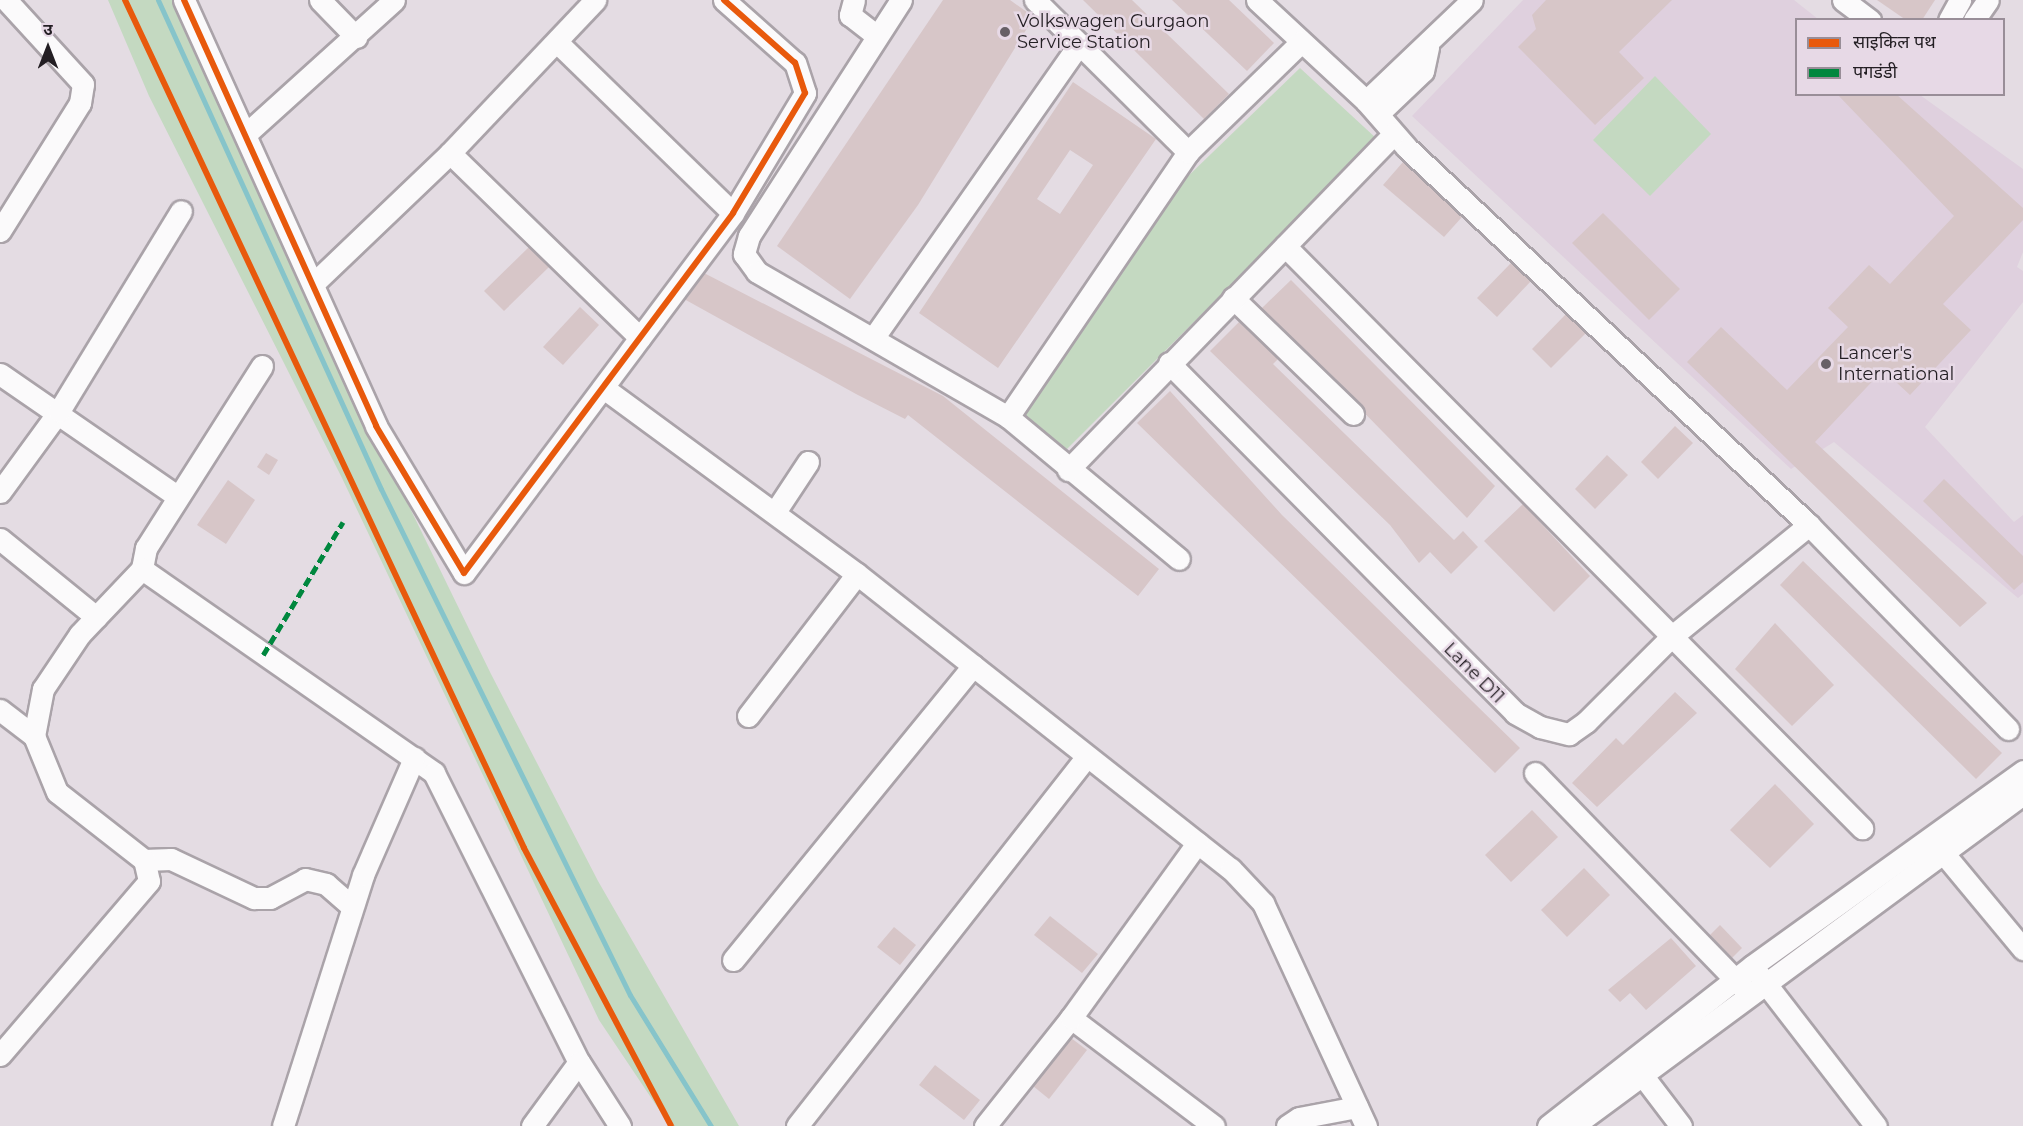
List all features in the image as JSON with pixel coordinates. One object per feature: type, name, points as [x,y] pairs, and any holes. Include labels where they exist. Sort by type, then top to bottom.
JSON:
[{"type":"street","points":[[0,231],[80,103],[83,84],[6,0]]},
{"type":"street","points":[[184,0],[247,133],[376,426],[464,573],[605,388],[733,213],[805,93],[795,63],[724,0]]},
{"type":"street","points":[[320,0],[356,37]]},
{"type":"street","points":[[247,133],[356,37],[394,0]]},
{"type":"street","points":[[313,284],[450,153],[558,43],[596,0]]},
{"type":"street","points":[[854,0],[850,15],[876,35]]},
{"type":"street","points":[[901,0],[876,35],[749,236],[744,254],[758,272],[874,337],[1008,417],[1068,470],[1179,559]]},
{"type":"street","points":[[1035,0],[1188,152]]},
{"type":"street","points":[[1257,0],[1372,108],[1394,134],[1809,525],[2008,729]]},
{"type":"street","points":[[1372,108],[1406,59],[1428,47],[1472,0]]},
{"type":"street","points":[[1843,0],[1867,18]]},
{"type":"street","points":[[1951,18],[1960,0]]},
{"type":"street","points":[[1975,18],[1988,0]]},
{"type":"street","points":[[1008,417],[1188,152],[1300,42]]},
{"type":"street","points":[[558,43],[733,213]]},
{"type":"street","points":[[874,337],[1079,44]]},
{"type":"street","points":[[1068,470],[1169,363],[1394,134]]},
{"type":"street","points":[[450,153],[640,338]]},
{"type":"street","points":[[0,492],[58,411],[181,211]]},
{"type":"street","points":[[1285,246],[1862,828]]},
{"type":"street","points":[[1233,298],[1353,414]]},
{"type":"street","name":"Lane D11","points":[[1169,363],[1515,713],[1569,734],[1671,637],[1809,525]]},
{"type":"street","points":[[34,736],[43,689],[96,617],[142,568],[146,548],[262,366]]},
{"type":"street","points":[[0,374],[58,411],[178,497]]},
{"type":"street","points":[[605,388],[857,574],[1197,843],[1263,903],[1362,1117],[1299,1118],[1287,1126]]},
{"type":"street","points":[[776,512],[808,462]]},
{"type":"street","points":[[0,539],[96,617]]},
{"type":"street","points":[[142,568],[434,773],[579,1062],[620,1126]]},
{"type":"street","points":[[748,716],[857,574]]},
{"type":"street","points":[[733,960],[973,666]]},
{"type":"street","points":[[0,710],[34,736],[57,792],[144,860],[149,881],[0,1055]]},
{"type":"street","points":[[797,1126],[1087,756]]},
{"type":"street","points":[[283,1126],[352,907],[414,758]]},
{"type":"street","points":[[1548,1126],[1636,1067],[1750,980],[1937,845],[2023,771]]},
{"type":"street","points":[[1535,773],[1750,980],[1876,1126]]},
{"type":"street","points":[[1937,845],[2023,794]]},
{"type":"street","points":[[985,1126],[1071,1018],[1197,843]]},
{"type":"street","points":[[1937,845],[2016,927],[2023,949]]},
{"type":"street","points":[[144,860],[171,859],[254,898],[270,898],[305,879],[326,884],[352,907]]},
{"type":"street","points":[[1071,1018],[1214,1126]]},
{"type":"street","points":[[532,1126],[579,1062]]},
{"type":"street","points":[[1574,1126],[1636,1067]]},
{"type":"street","points":[[1636,1067],[1681,1126]]},
{"type":"shaded area","name":"Lancer's International","points":[[1523,0],[1794,0],[1817,18],[1795,18],[1795,96],[1921,96],[2023,169],[2023,252],[2017,267],[2023,271],[2023,302],[1925,427],[2014,522],[2023,515],[2023,594],[2018,598],[1834,442],[1791,469],[1412,116]]},
{"type":"green space","points":[[108,0],[175,0],[297,277],[491,674],[598,881],[739,1126],[670,1126],[599,1020],[342,478],[149,96]]},
{"type":"green space","points":[[1300,68],[1377,139],[1065,451],[1024,416],[1182,182]]},
{"type":"green space","points":[[1655,76],[1711,134],[1650,196],[1593,140]]},
{"type":"building","points":[[943,0],[1010,0],[1034,17],[918,205],[850,299],[777,246]]},
{"type":"building","points":[[1083,0],[1132,0],[1229,94],[1204,119]]},
{"type":"building","points":[[1172,0],[1229,0],[1274,43],[1247,71]]},
{"type":"building","points":[[1546,0],[1672,0],[1619,52],[1644,78],[1595,125],[1518,47],[1536,29],[1532,15]]},
{"type":"building","points":[[1877,0],[1935,0],[1923,18],[1903,18]]},
{"type":"building","points":[[1073,82],[1156,139],[998,368],[919,313]],"holes":[[[1070,150],[1093,165],[1060,214],[1037,199]]]},
{"type":"building","points":[[1839,96],[1898,96],[2023,208],[2023,220],[1943,304],[1971,330],[1910,395],[1883,370],[1815,442],[1987,603],[1960,627],[1687,362],[1721,327],[1787,390],[1848,327],[1828,308],[1869,265],[1890,284],[1954,216]]},
{"type":"building","points":[[1403,162],[1462,217],[1444,237],[1383,185]]},
{"type":"building","points":[[1603,213],[1680,289],[1649,320],[1572,243]]},
{"type":"building","points":[[529,247],[549,267],[504,311],[484,291]]},
{"type":"building","points":[[1511,263],[1531,281],[1497,317],[1477,298]]},
{"type":"building","points":[[704,273],[943,396],[1159,569],[1138,596],[908,415],[905,419],[856,394],[684,299]]},
{"type":"building","points":[[1291,280],[1495,486],[1467,518],[1262,308]]},
{"type":"building","points":[[580,307],[599,325],[563,365],[543,347]]},
{"type":"building","points":[[1566,314],[1586,333],[1551,368],[1532,349]]},
{"type":"building","points":[[1239,322],[1278,359],[1273,364],[1454,540],[1463,531],[1478,547],[1451,574],[1430,552],[1419,563],[1390,525],[1210,351]]},
{"type":"building","points":[[1170,391],[1282,515],[1520,748],[1495,773],[1137,423]]},
{"type":"building","points":[[1675,426],[1693,443],[1658,479],[1641,462]]},
{"type":"building","points":[[266,453],[278,460],[269,475],[257,467]]},
{"type":"building","points":[[1607,455],[1628,475],[1595,509],[1575,489]]},
{"type":"building","points":[[1944,479],[2023,556],[2023,582],[2014,590],[1923,501]]},
{"type":"building","points":[[228,480],[255,500],[226,544],[197,525]]},
{"type":"building","points":[[1523,504],[1590,576],[1554,612],[1484,541]]},
{"type":"building","points":[[1803,561],[2002,753],[1976,779],[1780,585]]},
{"type":"building","points":[[1775,623],[1834,685],[1792,726],[1735,669]]},
{"type":"building","points":[[1675,692],[1697,713],[1597,807],[1572,783],[1616,738],[1623,745]]},
{"type":"building","points":[[1775,784],[1814,824],[1770,868],[1730,830]]},
{"type":"building","points":[[1532,810],[1558,837],[1511,882],[1485,855]]},
{"type":"building","points":[[1584,868],[1610,895],[1567,937],[1541,910]]},
{"type":"building","points":[[1050,916],[1098,954],[1082,973],[1034,935]]},
{"type":"building","points":[[1720,925],[1742,948],[1732,958],[1710,935]]},
{"type":"building","points":[[894,927],[916,945],[900,965],[877,947]]},
{"type":"building","points":[[1671,938],[1696,966],[1646,1010],[1630,993],[1620,1002],[1608,990]]},
{"type":"building","points":[[1071,1038],[1087,1050],[1049,1099],[1033,1086]]},
{"type":"building","points":[[935,1065],[980,1100],[964,1120],[919,1085]]},
{"type":"waterway","points":[[158,0],[381,489],[630,995],[711,1126]]},
{"type":"marked path","points":[[263,655],[343,522]]},
{"type":"cycle path","points":[[125,0],[524,848],[671,1126]]},
{"type":"cycle path","points":[[184,0],[376,426],[464,573],[733,213],[805,93],[795,63],[724,0]]},
{"type":"place","name":"Volkswagen Gurgaon Service Station","points":[[1005,32]]},
{"type":"place","name":"Lancer's International","points":[[1826,364]]}]
